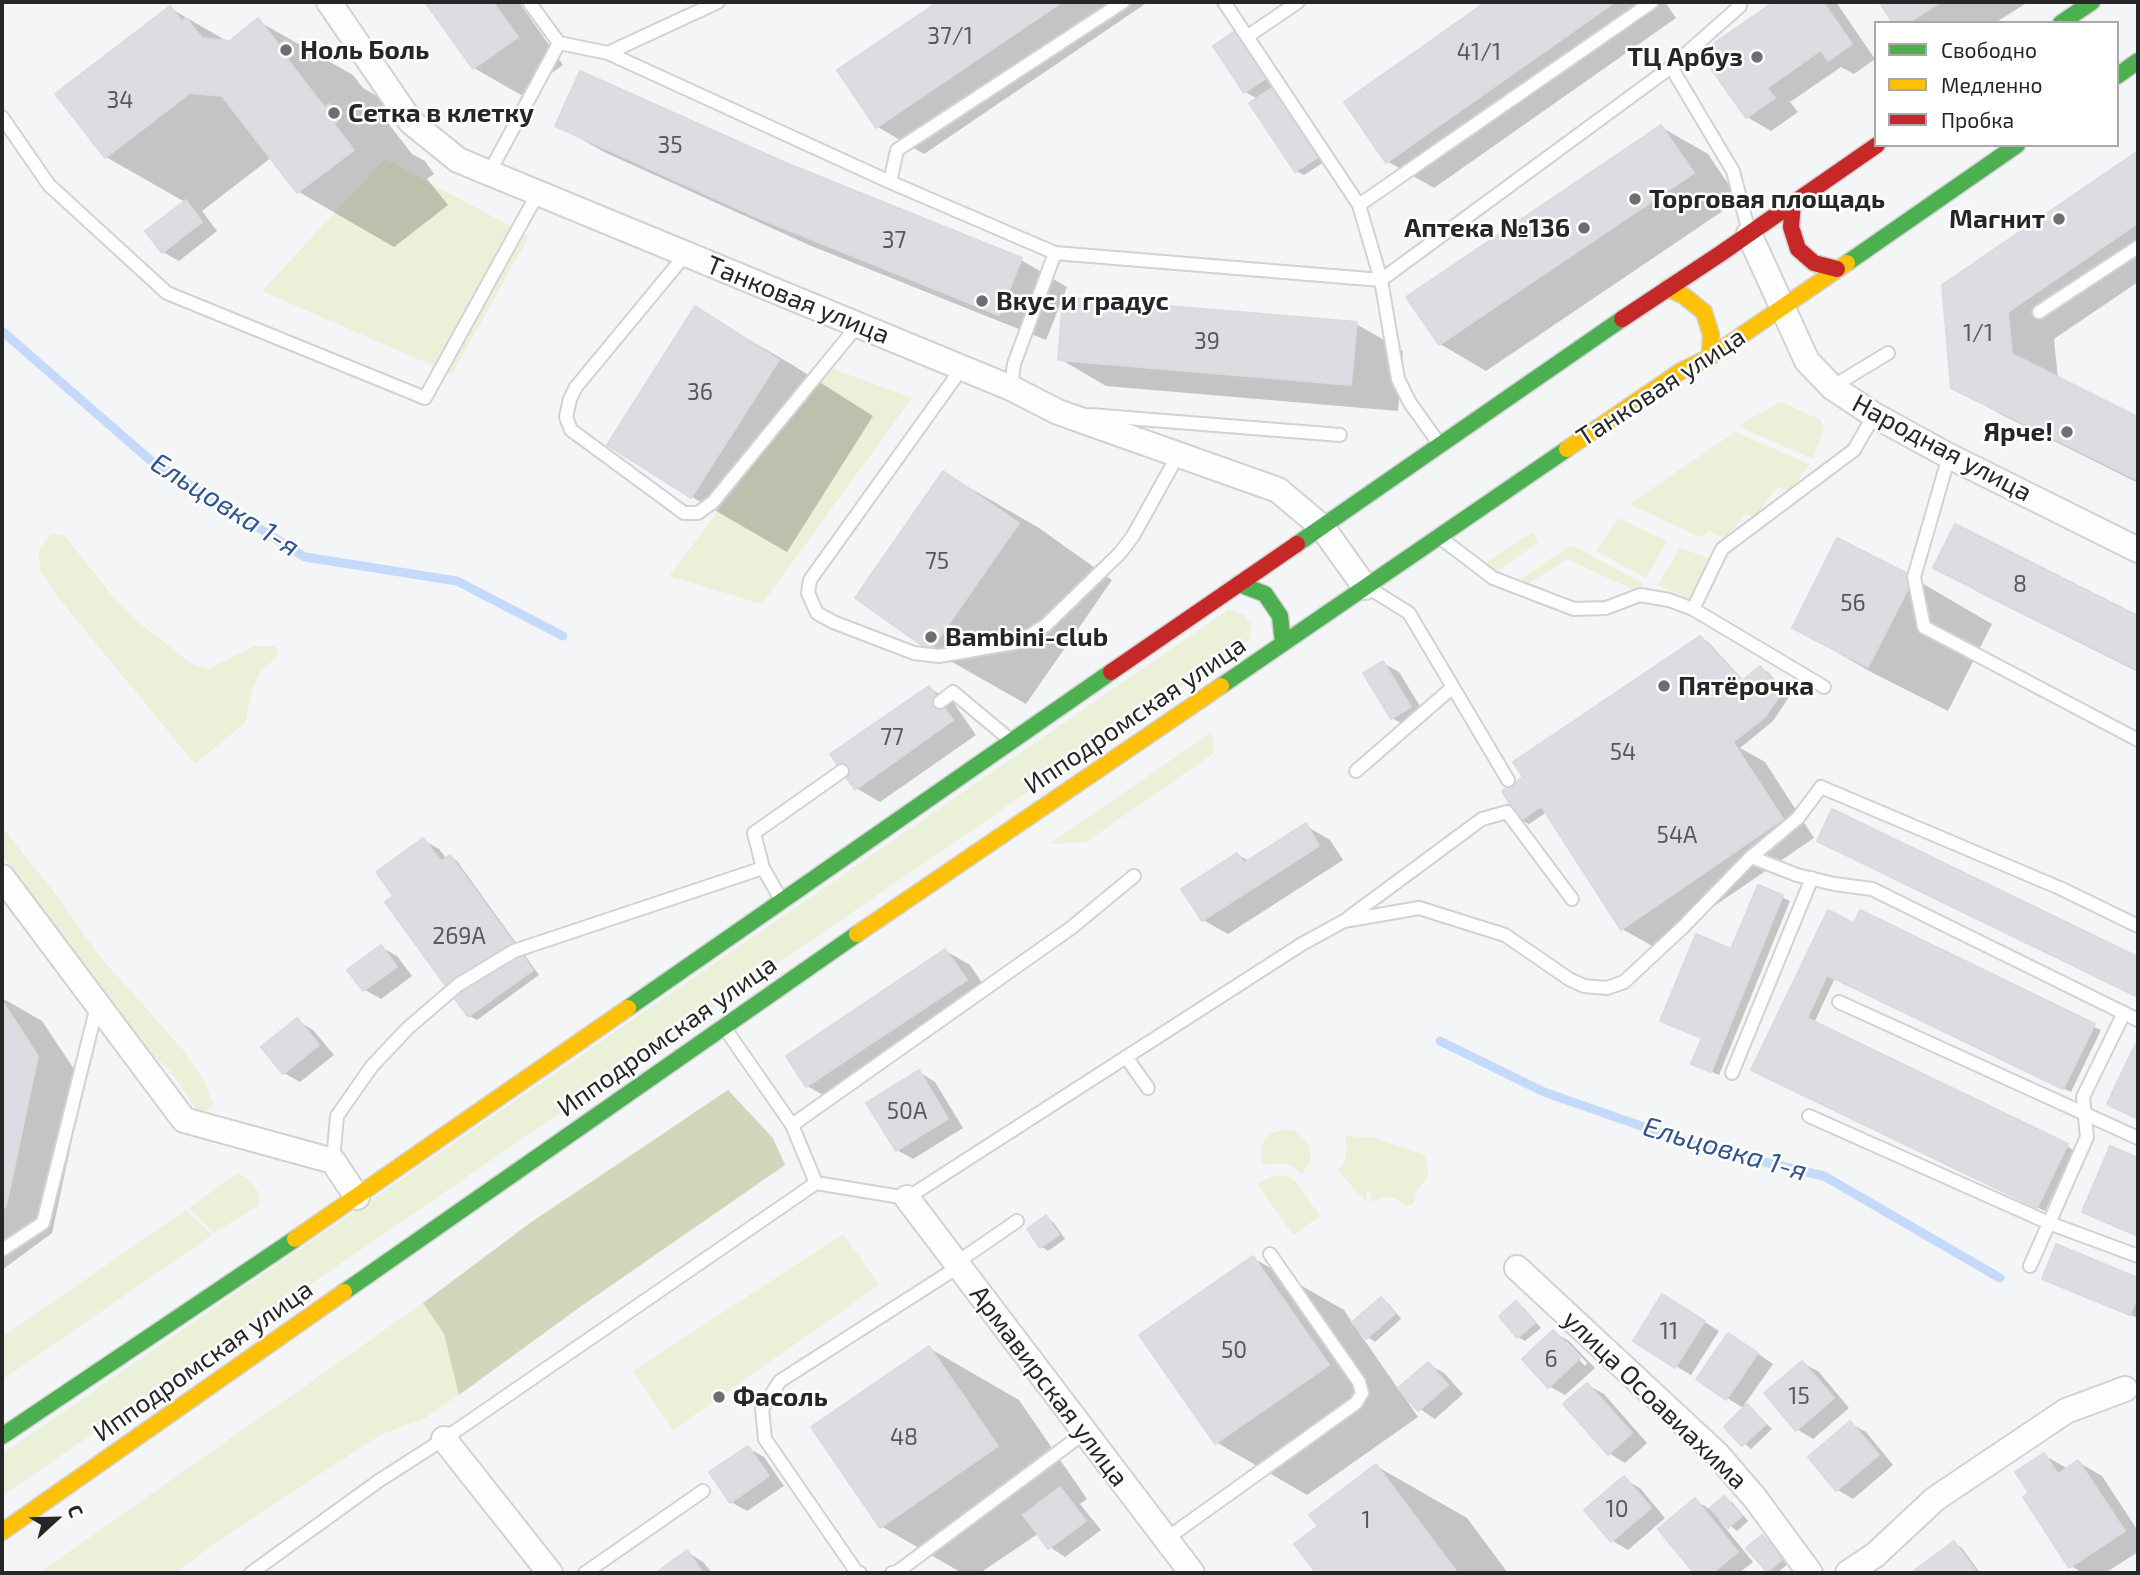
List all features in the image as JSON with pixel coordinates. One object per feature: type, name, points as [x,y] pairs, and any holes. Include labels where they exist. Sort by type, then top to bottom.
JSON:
[{"type":"highway","points":[[2064,21],[2092,2]]},
{"type":"highway","points":[[2119,75],[2138,61]]},
{"type":"highway","points":[[1322,527],[1874,147]]},
{"type":"highway","name":"Танковая улица","points":[[1366,587],[1681,371],[1710,357],[2014,147]]},
{"type":"highway","points":[[1793,202],[1791,227],[1798,249],[1814,263],[1837,269]]},
{"type":"highway","points":[[1667,288],[1684,296],[1704,312],[1711,335],[1710,357]]},
{"type":"highway","name":"Ипподромская улица","points":[[2,1436],[357,1197],[781,900],[1322,527]]},
{"type":"highway","points":[[1239,584],[1265,594],[1280,616],[1283,643]]},
{"type":"highway","name":"Ипподромская улица","points":[[2,1532],[723,1026],[1366,587]]},
{"type":"street","name":"Танковая улица","points":[[329,2],[411,122],[458,160],[1011,388],[1058,412],[1278,490],[1322,527],[1366,587]]},
{"type":"street","name":"Народная улица","points":[[1749,233],[1807,361],[1832,387],[1874,415],[1949,456],[2138,550]]},
{"type":"street","points":[[2,877],[184,1120],[333,1161],[357,1197]]},
{"type":"street","name":"Армавирская улица","points":[[907,1198],[1192,1573]]},
{"type":"street","name":"улица Осоавиахима","points":[[1517,1268],[1717,1454],[1755,1498],[1810,1573]]},
{"type":"street","points":[[1847,1573],[1875,1555],[1935,1499],[2066,1411],[2125,1390]]},
{"type":"street","points":[[444,1439],[550,1573]]},
{"type":"lane","points":[[529,2],[559,43],[608,53],[890,182],[1055,253],[1381,280],[1671,67],[1740,6],[1737,2]]},
{"type":"lane","points":[[608,53],[718,2]]},
{"type":"lane","points":[[890,182],[897,150],[1123,2]]},
{"type":"lane","points":[[1224,2],[1359,205],[1381,280],[1398,379],[1410,403],[1441,446]]},
{"type":"lane","points":[[1248,36],[1298,2]]},
{"type":"lane","points":[[1359,205],[1652,2]]},
{"type":"lane","points":[[489,173],[559,43]]},
{"type":"lane","points":[[1671,67],[1733,171],[1749,233]]},
{"type":"lane","points":[[2,117],[48,185],[167,293],[425,398],[538,193]]},
{"type":"lane","points":[[2039,312],[2138,247]]},
{"type":"lane","points":[[1011,388],[1014,364],[1055,253]]},
{"type":"lane","points":[[686,254],[576,387],[566,416],[570,430],[684,513],[698,513],[713,502],[858,325]]},
{"type":"lane","points":[[1832,387],[1888,353]]},
{"type":"lane","points":[[962,368],[810,580],[808,593],[817,612],[834,622],[914,653],[939,656],[1014,643],[1029,636],[1046,625],[1121,552],[1133,536],[1178,455]]},
{"type":"lane","points":[[1058,412],[1340,435]]},
{"type":"lane","points":[[1693,609],[1722,548],[1854,450],[1874,415]]},
{"type":"lane","points":[[1949,456],[1914,577],[1924,627],[2138,740]]},
{"type":"lane","points":[[1439,536],[1493,578],[1574,609],[1606,608],[1640,595],[1669,600],[1693,609],[1824,687]]},
{"type":"lane","points":[[1366,587],[1409,613],[1508,780]]},
{"type":"lane","points":[[1356,771],[1453,687]]},
{"type":"lane","points":[[940,702],[953,692],[1011,741]]},
{"type":"lane","points":[[781,900],[763,868],[754,833],[842,771]]},
{"type":"lane","points":[[1344,921],[1419,908],[1505,935],[1569,979],[1584,986],[1607,988],[1624,982],[1683,927],[1751,857],[1798,818],[1821,787],[2062,888],[2138,926]]},
{"type":"lane","points":[[251,1573],[380,1480],[444,1439],[816,1183],[907,1198],[1302,944],[1344,921],[1482,819],[1507,812],[1572,898]]},
{"type":"lane","points":[[1751,857],[1812,878],[1872,890],[2138,1020]]},
{"type":"lane","points":[[333,1161],[337,1116],[372,1066],[408,1028],[458,985],[514,951],[763,868]]},
{"type":"lane","points":[[792,1125],[1071,928],[1134,876]]},
{"type":"lane","points":[[1732,1073],[1812,878]]},
{"type":"lane","points":[[1839,1002],[2138,1138]]},
{"type":"lane","points":[[2,1250],[43,1223],[97,1004]]},
{"type":"lane","points":[[2031,1266],[2087,1137],[2082,1097],[2124,1013]]},
{"type":"lane","points":[[723,1026],[792,1125],[816,1183]]},
{"type":"lane","points":[[1126,1057],[1148,1088]]},
{"type":"lane","points":[[1808,1116],[2049,1223],[2138,1256]]},
{"type":"lane","points":[[860,1573],[856,1572],[765,1439],[762,1409],[780,1381],[957,1265],[1017,1220]]},
{"type":"lane","points":[[1166,1539],[1356,1403],[1362,1393],[1359,1382],[1270,1254]]},
{"type":"lane","points":[[892,1573],[897,1572],[1084,1433]]},
{"type":"lane","points":[[585,1573],[703,1492]]},
{"type":"green space","points":[[385,159],[529,236],[452,374],[262,291]]},
{"type":"green space","points":[[828,367],[912,398],[762,604],[669,576]]},
{"type":"green space","points":[[1781,402],[1821,420],[1824,428],[1813,459],[1739,427]]},
{"type":"green space","points":[[1735,432],[1809,464],[1791,492],[1777,487],[1755,518],[1746,514],[1725,538],[1709,531],[1700,537],[1629,504]]},
{"type":"green space","points":[[1618,518],[1667,541],[1646,578],[1596,551]]},
{"type":"green space","points":[[1533,532],[1539,542],[1494,573],[1482,565]]},
{"type":"green space","points":[[51,533],[64,535],[110,593],[143,626],[192,664],[208,669],[254,646],[274,646],[277,651],[276,658],[261,671],[252,690],[245,723],[195,764],[61,601],[40,570],[39,550]]},
{"type":"green space","points":[[1571,545],[1643,583],[1638,592],[1567,559],[1528,584],[1521,579]]},
{"type":"green space","points":[[1680,548],[1711,559],[1692,601],[1658,585]]},
{"type":"green space","points":[[1229,609],[1244,615],[1252,626],[1249,640],[2,1496],[2,1454]]},
{"type":"green space","points":[[1212,732],[1214,753],[1086,842],[1049,844]]},
{"type":"green space","points":[[2,827],[58,897],[96,952],[184,1051],[205,1083],[213,1105],[201,1116],[171,1072],[139,1041],[2,855]]},
{"type":"green space","points":[[728,1090],[773,1138],[785,1165],[580,1307],[459,1395],[444,1334],[423,1303],[530,1223]]},
{"type":"green space","points":[[1288,1129],[1296,1131],[1308,1143],[1311,1159],[1302,1174],[1291,1165],[1262,1165],[1261,1147],[1265,1140],[1271,1133]]},
{"type":"green space","points":[[1345,1136],[1376,1138],[1425,1155],[1428,1176],[1416,1192],[1414,1203],[1407,1206],[1395,1198],[1384,1197],[1370,1202],[1372,1193],[1367,1192],[1366,1202],[1338,1170],[1345,1161]]},
{"type":"green space","points":[[238,1173],[251,1181],[260,1195],[258,1206],[214,1233],[189,1208]]},
{"type":"green space","points":[[1273,1176],[1288,1176],[1296,1182],[1320,1216],[1293,1235],[1257,1183]]},
{"type":"green space","points":[[186,1210],[212,1235],[2,1380],[2,1337]]},
{"type":"green space","points":[[843,1234],[879,1285],[673,1430],[633,1371]]},
{"type":"green space","points":[[423,1303],[444,1334],[459,1395],[425,1418],[380,1435],[218,1541],[175,1573],[39,1573]]},
{"type":"building","points":[[425,2],[493,2],[518,37],[473,69]]},
{"type":"building","points":[[938,2],[1062,2],[876,128],[837,70]]},
{"type":"building","points":[[1486,2],[1615,2],[1386,163],[1344,102]]},
{"type":"building","name":"ТЦ Арбуз","points":[[1774,2],[1823,2],[1852,44],[1828,61],[1821,50],[1767,88],[1775,98],[1746,118],[1700,53]]},
{"type":"building","points":[[1879,2],[1941,2],[1911,21],[1892,21]]},
{"type":"building","points":[[170,6],[182,21],[186,18],[202,38],[230,41],[258,18],[279,45],[285,41],[294,54],[287,59],[325,108],[329,104],[340,118],[334,124],[354,150],[297,193],[222,96],[190,93],[105,158],[55,94]]},
{"type":"building","points":[[1235,31],[1266,78],[1244,93],[1213,46]]},
{"type":"building","points":[[580,71],[786,163],[761,219],[555,126]]},
{"type":"building","points":[[1272,88],[1318,157],[1295,172],[1249,103]]},
{"type":"building","points":[[1661,125],[1694,173],[1439,345],[1406,297]]},
{"type":"building","points":[[2138,151],[2138,223],[2008,312],[2012,354],[2138,417],[2138,480],[1951,388],[1942,285]]},
{"type":"building","points":[[786,163],[1022,258],[999,315],[761,219]]},
{"type":"building","points":[[186,200],[202,222],[162,253],[145,231]]},
{"type":"building","points":[[1063,297],[1357,322],[1351,385],[1058,360]]},
{"type":"building","points":[[695,306],[779,360],[691,498],[607,445]]},
{"type":"building","points":[[943,471],[1019,523],[930,651],[855,598]]},
{"type":"building","points":[[1955,524],[2138,616],[2138,670],[1933,568]]},
{"type":"building","points":[[1837,538],[1914,577],[1868,667],[1792,628]]},
{"type":"building","points":[[1700,636],[1742,681],[1760,666],[1782,692],[1765,717],[1733,742],[1570,851],[1541,806],[1520,821],[1502,791],[1523,777],[1513,762]]},
{"type":"building","points":[[1383,661],[1411,707],[1391,719],[1363,673]]},
{"type":"building","points":[[929,686],[953,720],[855,790],[830,754]]},
{"type":"building","points":[[1733,742],[1783,819],[1621,930],[1570,851]]},
{"type":"building","points":[[1832,809],[2138,957],[2138,997],[1817,841]]},
{"type":"building","points":[[1306,823],[1319,846],[1202,921],[1181,889],[1237,853],[1244,863]]},
{"type":"building","points":[[423,838],[441,861],[393,896],[376,872]]},
{"type":"building","points":[[450,855],[533,970],[468,1017],[385,902]]},
{"type":"building","points":[[1758,885],[1783,895],[1711,1072],[1691,1064],[1702,1038],[1660,1021],[1696,934],[1731,949]]},
{"type":"building","points":[[1828,910],[1854,923],[1860,910],[2095,1024],[2063,1089],[1827,975],[1807,1018],[2068,1144],[2037,1208],[1751,1070]]},
{"type":"building","points":[[381,945],[397,967],[363,991],[347,970]]},
{"type":"building","points":[[945,949],[967,980],[806,1087],[786,1056]]},
{"type":"building","points":[[2,1001],[38,1056],[6,1206],[2,1209]]},
{"type":"building","points":[[297,1018],[319,1045],[283,1074],[261,1047]]},
{"type":"building","points":[[2135,1045],[2138,1046],[2138,1119],[2107,1104]]},
{"type":"building","points":[[919,1070],[948,1119],[896,1151],[866,1103]]},
{"type":"building","points":[[2110,1146],[2138,1158],[2138,1236],[2082,1212]]},
{"type":"building","points":[[1046,1215],[1059,1235],[1040,1248],[1027,1229]]},
{"type":"building","points":[[2056,1244],[2138,1278],[2138,1295],[2130,1315],[2042,1279]]},
{"type":"building","points":[[1253,1256],[1329,1365],[1215,1444],[1139,1335]]},
{"type":"building","points":[[1662,1294],[1705,1321],[1675,1368],[1633,1341]]},
{"type":"building","points":[[1381,1297],[1395,1314],[1366,1339],[1352,1322]]},
{"type":"building","points":[[1516,1301],[1535,1323],[1517,1338],[1499,1316]]},
{"type":"building","points":[[1553,1330],[1580,1358],[1548,1388],[1522,1359]]},
{"type":"building","points":[[1728,1333],[1758,1353],[1726,1400],[1696,1379]]},
{"type":"building","points":[[929,1346],[998,1446],[880,1528],[811,1427]]},
{"type":"building","points":[[1802,1361],[1834,1398],[1796,1431],[1764,1393]]},
{"type":"building","points":[[1428,1362],[1448,1385],[1418,1411],[1398,1388]]},
{"type":"building","points":[[1587,1383],[1632,1433],[1608,1455],[1563,1404]]},
{"type":"building","points":[[1747,1404],[1766,1424],[1742,1446],[1724,1427]]},
{"type":"building","points":[[1850,1421],[1879,1455],[1836,1491],[1808,1457]]},
{"type":"building","points":[[748,1446],[769,1476],[730,1503],[709,1472]]},
{"type":"building","points":[[2044,1453],[2058,1474],[2078,1460],[2125,1531],[2069,1568],[2023,1497],[2029,1493],[2015,1472]]},
{"type":"building","points":[[1376,1464],[1456,1571],[1316,1573],[1294,1544],[1318,1526],[1309,1515]]},
{"type":"building","points":[[1624,1476],[1651,1508],[1611,1542],[1584,1510]]},
{"type":"building","points":[[1060,1487],[1086,1521],[1048,1549],[1023,1515]]},
{"type":"building","points":[[1724,1496],[1742,1516],[1728,1528],[1710,1508]]},
{"type":"building","points":[[1695,1498],[1738,1552],[1712,1573],[1694,1573],[1658,1529]]},
{"type":"building","points":[[1762,1535],[1783,1559],[1767,1572],[1746,1548]]},
{"type":"building","points":[[1954,1541],[1975,1570],[1970,1573],[1911,1573]]},
{"type":"building","points":[[687,1550],[703,1573],[656,1573]]},
{"type":"waterway","name":"Ельцовка 1-я","points":[[2,331],[150,460],[305,557],[457,581],[563,636]]},
{"type":"waterway","name":"Ельцовка 1-я","points":[[1440,1041],[1544,1092],[1704,1148],[1824,1176],[2000,1278]]},
{"type":"traffic: fast","points":[[2064,21],[2092,2]]},
{"type":"traffic: fast","points":[[2119,75],[2138,61]]},
{"type":"traffic: fast","points":[[1847,263],[2014,147]]},
{"type":"traffic: fast","points":[[1297,544],[1622,319]]},
{"type":"traffic: fast","points":[[1221,686],[1567,449]]},
{"type":"traffic: fast","points":[[1239,584],[1265,594],[1280,616],[1283,643]]},
{"type":"traffic: fast","points":[[628,1008],[1111,672]]},
{"type":"traffic: fast","points":[[344,1292],[857,934]]},
{"type":"traffic: fast","points":[[2,1436],[295,1239]]},
{"type":"traffic: slow","points":[[1567,449],[1681,371],[1710,357],[1847,263]]},
{"type":"traffic: slow","points":[[1667,288],[1684,296],[1704,312],[1711,335],[1710,357]]},
{"type":"traffic: slow","points":[[857,934],[1221,686]]},
{"type":"traffic: slow","points":[[295,1239],[628,1008]]},
{"type":"traffic: slow","points":[[2,1532],[344,1292]]},
{"type":"traffic: jam","points":[[1622,319],[1874,147]]},
{"type":"traffic: jam","points":[[1793,202],[1791,227],[1798,249],[1814,263],[1837,269]]},
{"type":"traffic: jam","points":[[1111,672],[1297,544]]},
{"type":"place","name":"Ноль Боль","points":[[286,50]]},
{"type":"place","name":"ТЦ Арбуз","points":[[1757,57]]},
{"type":"place","name":"Сетка в клетку","points":[[334,113]]},
{"type":"place","name":"Торговая площадь","points":[[1635,199]]},
{"type":"place","name":"Магнит","points":[[2059,219]]},
{"type":"place","name":"Аптека №136","points":[[1584,228]]},
{"type":"place","name":"Вкус и градус","points":[[982,301]]},
{"type":"place","name":"Ярче!","points":[[2067,432]]},
{"type":"place","name":"Bambini-club","points":[[931,637]]},
{"type":"place","name":"Пятёрочка","points":[[1664,686]]},
{"type":"place","name":"Фасоль","points":[[719,1397]]}]
